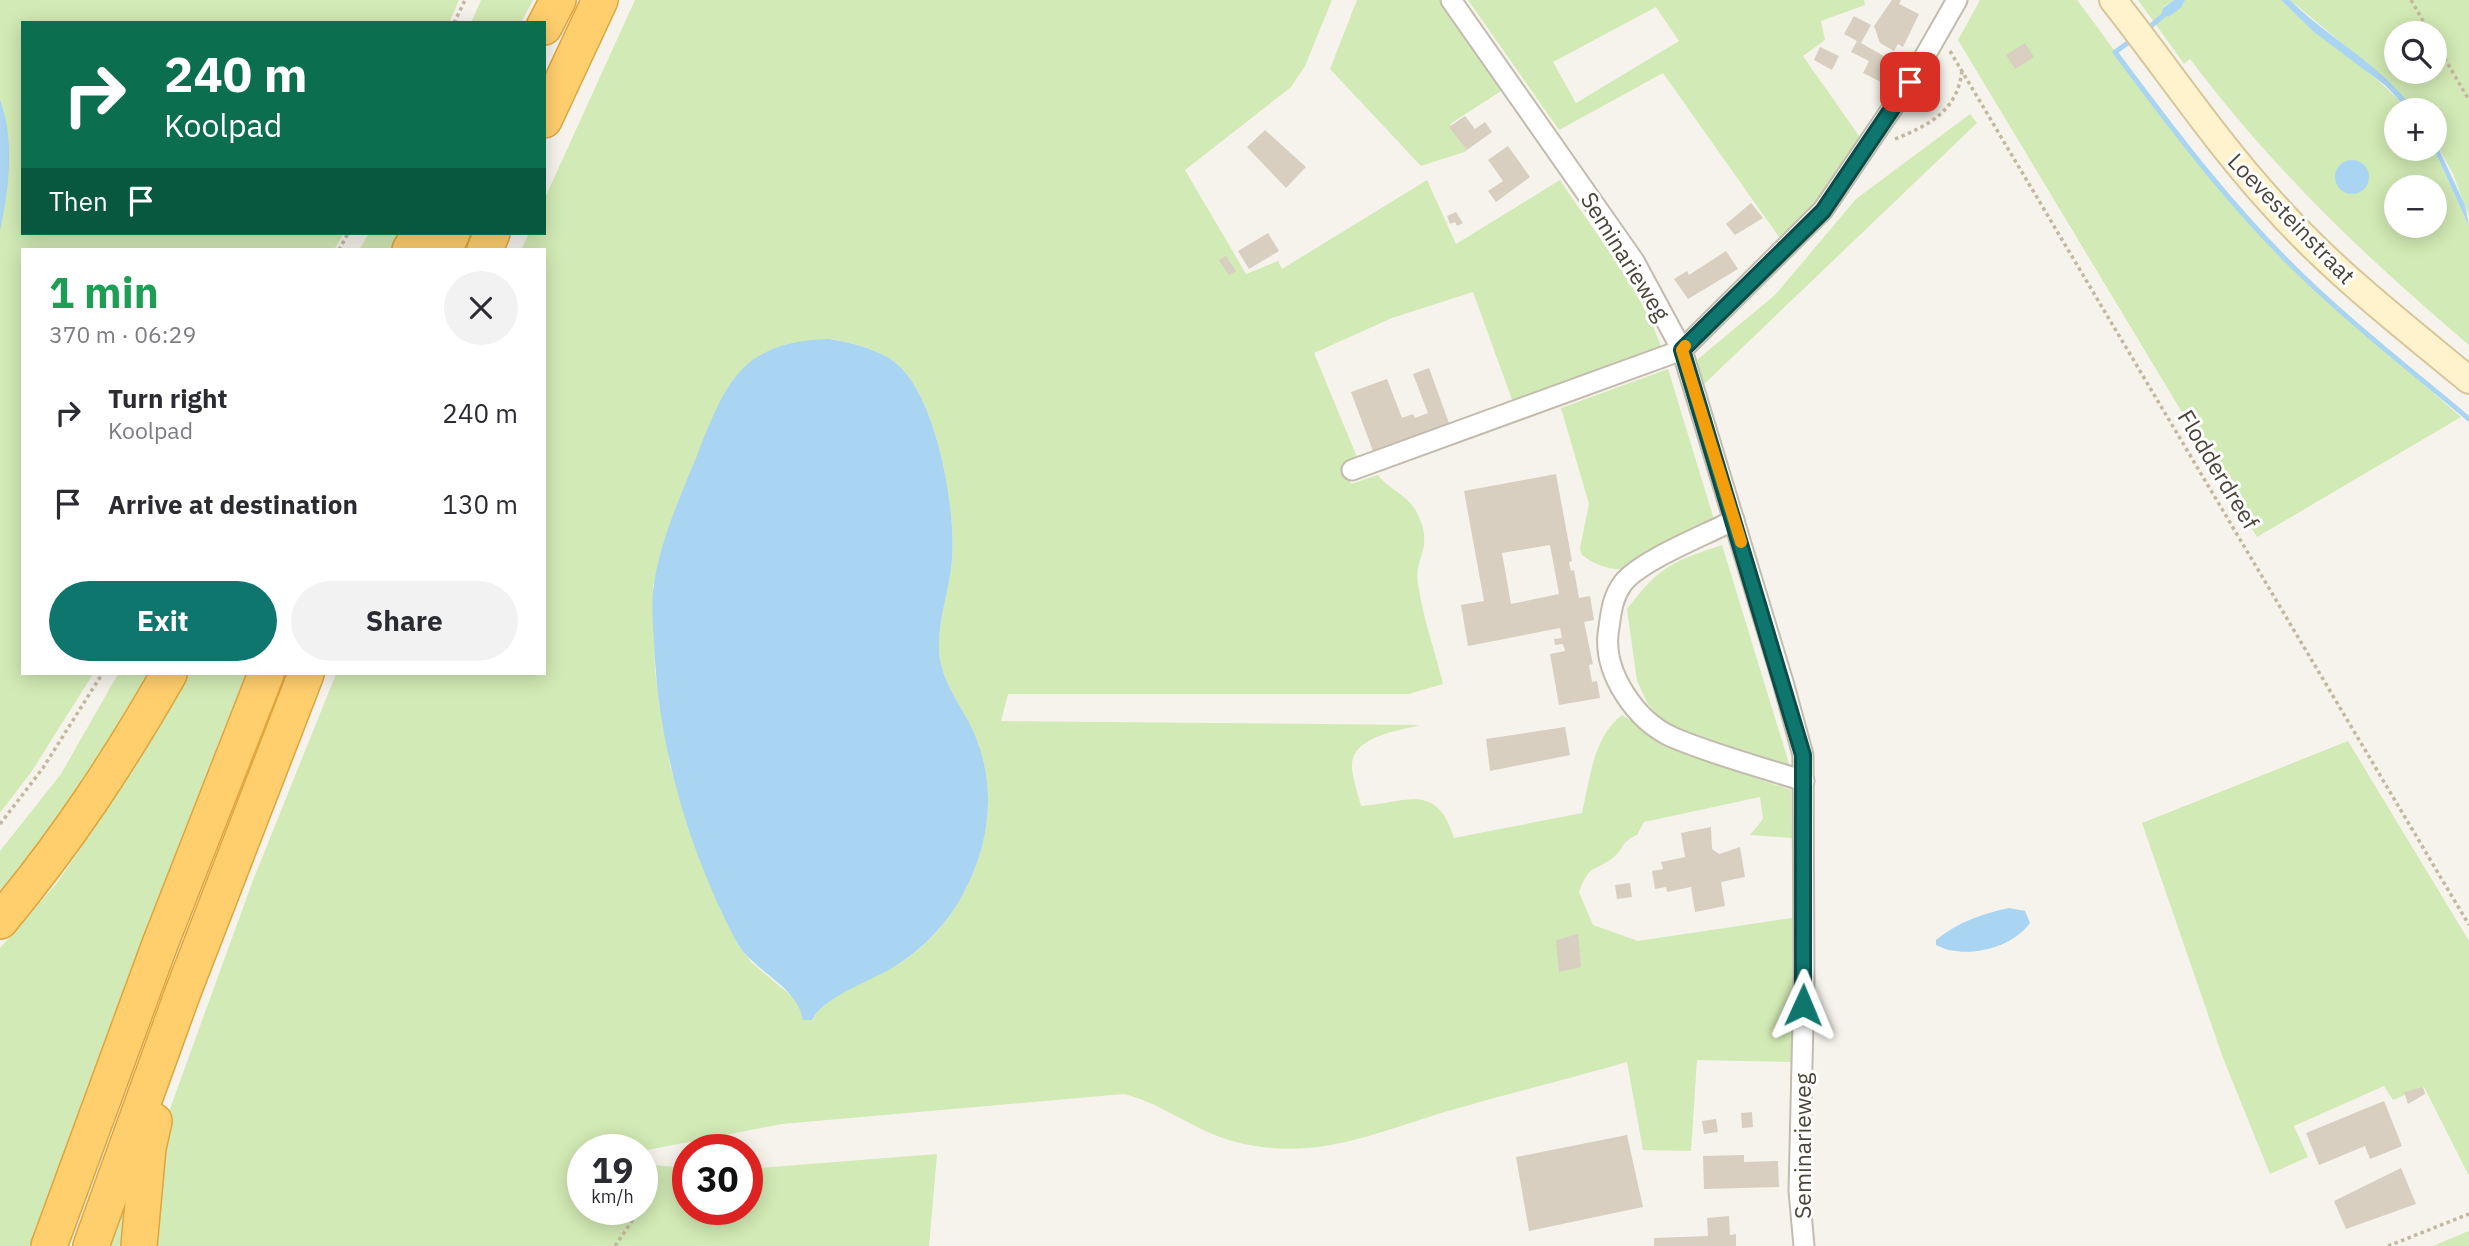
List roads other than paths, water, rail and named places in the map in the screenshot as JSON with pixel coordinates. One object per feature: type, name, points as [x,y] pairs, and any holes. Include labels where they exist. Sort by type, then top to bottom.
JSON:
[{"type":"highway","points":[[546,23],[558,0]]},
{"type":"highway","points":[[546,116],[600,0]]},
{"type":"highway","points":[[0,921],[54,856],[120,760],[168,675]]},
{"type":"highway","points":[[49,1246],[160,944],[266,675]]},
{"type":"highway","points":[[91,1246],[183,992],[306,675]]},
{"type":"highway","points":[[139,1246],[148,1148],[183,992]]},
{"type":"street","name":"Seminarieweg","points":[[1451,0],[1634,261],[1682,350],[1803,755],[1799,1191],[1804,1246]]},
{"type":"street","points":[[1352,470],[1682,350],[1823,211],[1957,0]]},
{"type":"street","name":"Loevesteinstraat","points":[[2113,0],[2208,128],[2272,204],[2374,301],[2469,380]]},
{"type":"street","points":[[1734,520],[1644,566],[1623,582],[1612,601],[1606,653],[1618,684],[1639,711],[1670,736],[1804,781]]},
{"type":"water","points":[[2174,0],[2185,0],[2181,8],[2168,17],[2166,13],[2161,17],[2163,8]]},
{"type":"water","points":[[2281,0],[2290,0],[2384,77],[2384,84],[2392,84],[2404,98],[2397,98],[2386,86],[2314,32]]},
{"type":"water","points":[[0,99],[8,131],[9,165],[0,231]]},
{"type":"water","points":[[2352,160],[2364,165],[2369,177],[2364,189],[2352,194],[2340,189],[2335,177],[2340,165]]},
{"type":"water","points":[[2439,161],[2444,161],[2465,205],[2469,226],[2447,175]]},
{"type":"water","points":[[829,339],[870,349],[898,365],[917,389],[927,411],[942,461],[951,514],[952,559],[940,625],[941,664],[947,683],[975,735],[982,755],[988,796],[979,856],[951,914],[919,949],[900,963],[827,1003],[812,1020],[803,1020],[792,997],[753,962],[736,941],[690,833],[678,796],[662,720],[657,681],[653,598],[657,567],[672,517],[708,427],[730,385],[742,369],[757,357],[776,348]]},
{"type":"water","points":[[2009,908],[2025,911],[2030,923],[2011,940],[1986,949],[1960,952],[1936,945],[1936,940],[1962,924]]},
{"type":"waterway","points":[[2146,30],[2182,0]]},
{"type":"waterway","points":[[2132,40],[2115,52],[2233,202],[2284,258],[2330,302],[2469,419]]}]
